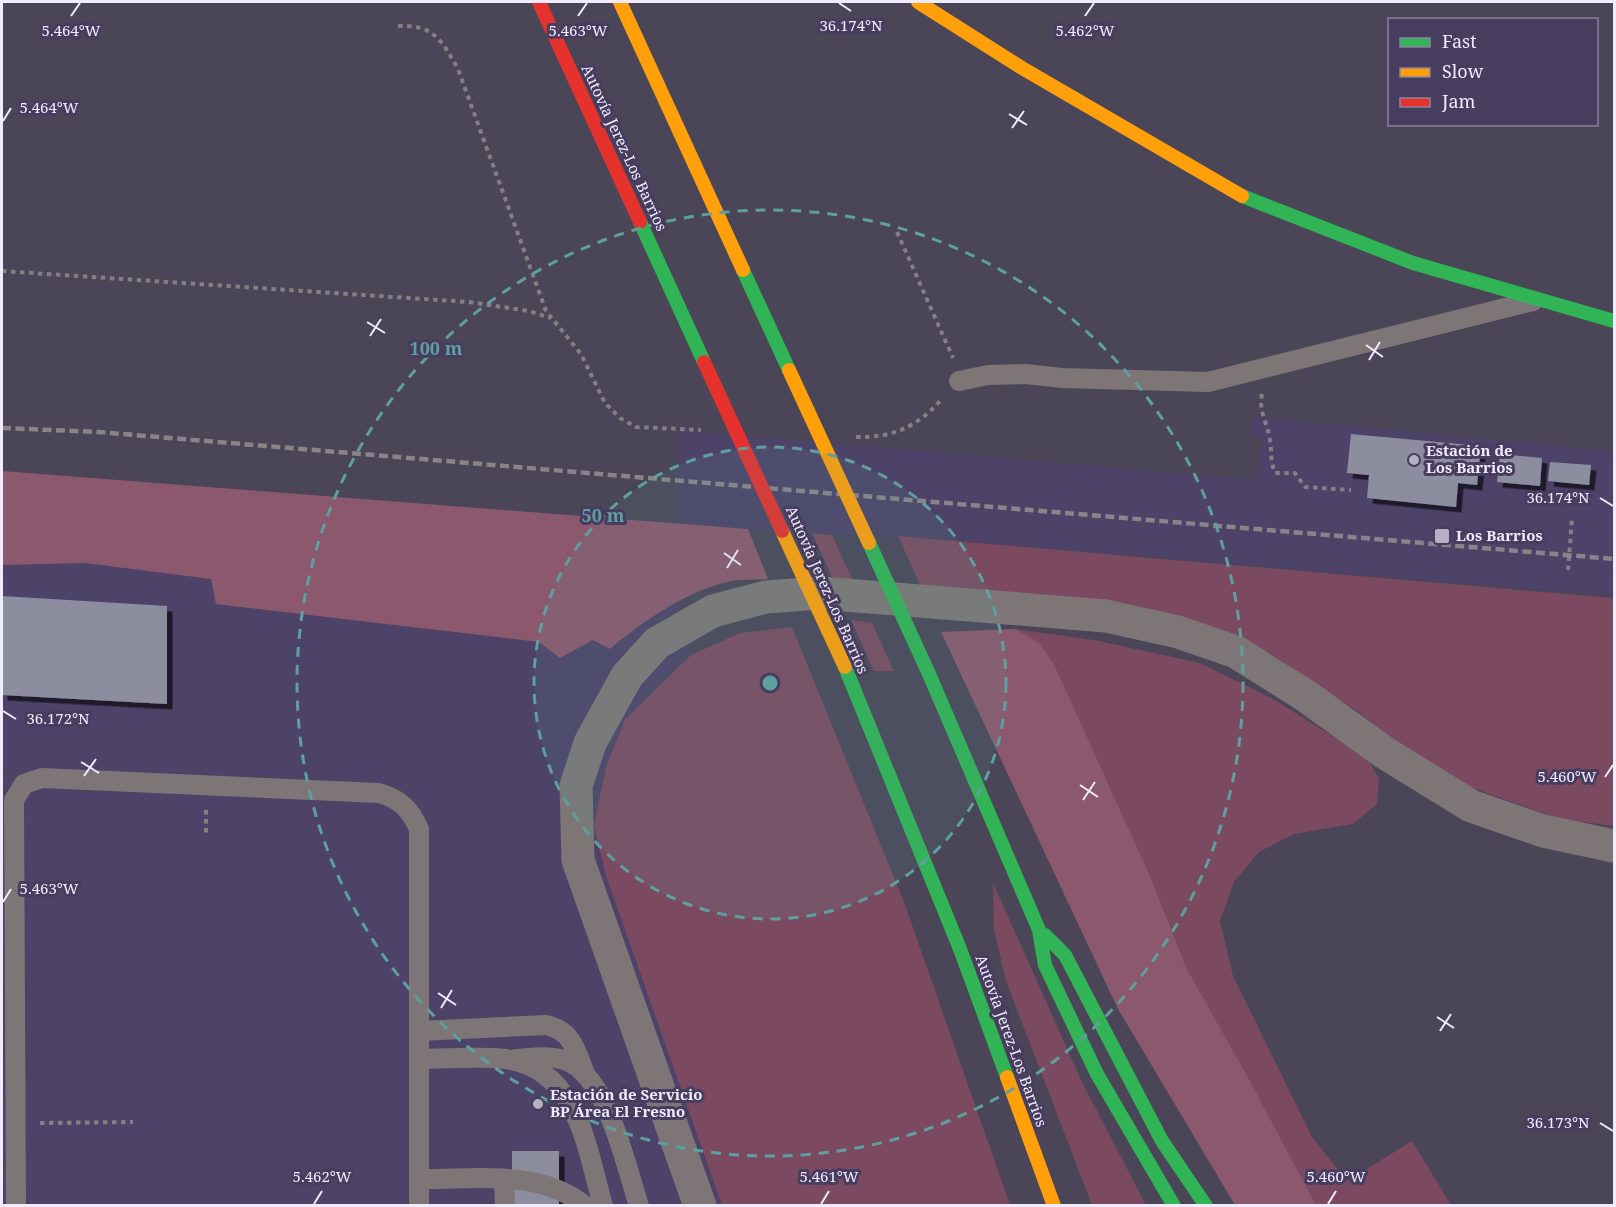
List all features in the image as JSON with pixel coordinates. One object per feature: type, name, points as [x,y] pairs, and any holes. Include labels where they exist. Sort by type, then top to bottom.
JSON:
[{"type":"main road","name":"Autovía Jerez-Los Barrios","points":[[538,2],[845,667],[960,949],[1054,1206]]},
{"type":"main road","points":[[620,2],[929,674],[1039,930],[1045,965],[1097,1074],[1174,1206]]},
{"type":"main road","points":[[918,2],[1022,68],[1247,199],[1413,262],[1536,300],[1614,321]]},
{"type":"main road","points":[[1039,930],[1065,955],[1161,1141],[1206,1206]]},
{"type":"street","points":[[700,1206],[578,860],[576,786],[590,742],[627,676],[657,642],[713,611],[766,597],[820,593],[1106,616],[1178,632],[1236,652],[1306,696],[1385,753],[1471,806],[1543,831],[1614,846]]},
{"type":"lane","points":[[959,381],[988,375],[1026,374],[1062,378],[1208,382],[1536,300]]},
{"type":"lane","points":[[16,1206],[14,800],[18,791],[33,780],[379,793],[399,801],[413,816],[419,829],[419,1206]]},
{"type":"lane","points":[[419,1031],[546,1025],[555,1027],[572,1039],[585,1074]]},
{"type":"lane","points":[[419,1059],[554,1057],[570,1063],[585,1074],[596,1088],[611,1122],[639,1206]]},
{"type":"lane","points":[[507,1059],[543,1074],[558,1084],[570,1101],[582,1131],[603,1206]]},
{"type":"lane","points":[[419,1179],[533,1180],[560,1189],[585,1206]]},
{"type":"lane","points":[[504,1180],[505,1206]]},
{"type":"path","points":[[2,270],[469,302],[529,311],[551,318]]},
{"type":"path","points":[[1267,367],[1260,402],[1270,443],[1270,462],[1275,472],[1295,473],[1305,487],[1351,490]]},
{"type":"path","points":[[1568,570],[1572,519]]},
{"type":"path","points":[[15,1123],[133,1122]]},
{"type":"shaded area","points":[[1253,417],[1614,451],[1614,596],[898,536],[832,535],[678,524],[679,430],[1257,480],[1263,436],[1249,435]]},
{"type":"shaded area","points":[[2,471],[748,529],[768,579],[731,581],[710,587],[665,609],[610,649],[593,640],[560,658],[539,642],[216,604],[211,579],[85,563],[2,565]]},
{"type":"shaded area","points":[[2,520],[669,574],[691,655],[913,1205],[2,1205]]},
{"type":"shaded area","points":[[812,533],[832,535],[856,587],[835,584]]},
{"type":"shaded area","points":[[898,536],[1614,598],[1614,826],[1560,819],[1470,787],[1412,754],[1358,712],[1271,654],[1219,632],[1125,603],[923,591]]},
{"type":"shaded area","points":[[851,620],[872,623],[894,671],[874,671]]},
{"type":"shaded area","points":[[792,627],[904,902],[1010,1205],[722,1205],[606,876],[594,825],[606,767],[625,719],[691,655],[740,633]]},
{"type":"shaded area","points":[[1015,629],[1094,640],[1200,663],[1273,699],[1367,758],[1379,779],[1377,804],[1353,824],[1294,834],[1259,852],[1234,882],[1220,921],[1233,976],[1312,1137],[1347,1181],[1412,1141],[1451,1205],[1316,1205],[1187,969],[1150,876],[1055,666]]},
{"type":"shaded area","points":[[1015,629],[1039,643],[1055,666],[1150,876],[1187,969],[1316,1205],[1235,1205],[1118,1009],[941,632]]},
{"type":"shaded area","points":[[993,883],[1083,1084],[1146,1205],[1092,1205],[1006,981],[994,930]]},
{"type":"building","name":"Estación de Los Barrios","points":[[1351,434],[1481,446],[1477,485],[1458,483],[1456,507],[1367,498],[1369,475],[1347,473]]},
{"type":"building","points":[[1500,454],[1542,458],[1540,486],[1497,482]]},
{"type":"building","points":[[1550,462],[1591,465],[1589,485],[1548,481]]},
{"type":"building","points":[[2,596],[167,606],[167,704],[2,695]]},
{"type":"building","points":[[512,1151],[559,1151],[559,1206],[512,1206]]},
{"type":"railway","points":[[2,428],[99,432],[1614,559]]},
{"type":"traffic: fast","points":[[1242,196],[1413,263],[1614,321]]},
{"type":"traffic: fast","points":[[640,222],[704,362]]},
{"type":"traffic: fast","points":[[743,270],[789,370]]},
{"type":"traffic: fast","points":[[869,543],[929,674]]},
{"type":"traffic: fast","points":[[845,667],[960,949],[1007,1077]]},
{"type":"traffic: fast","points":[[929,674],[1039,930],[1045,965],[1097,1074],[1174,1206]]},
{"type":"traffic: fast","points":[[1045,935],[1065,955],[1162,1141],[1206,1206]]},
{"type":"traffic: slow","points":[[620,2],[743,270]]},
{"type":"traffic: slow","points":[[918,2],[1022,68],[1242,196]]},
{"type":"traffic: slow","points":[[789,370],[869,543]]},
{"type":"traffic: slow","points":[[782,531],[845,667]]},
{"type":"traffic: slow","points":[[1007,1077],[1054,1206]]},
{"type":"traffic: jam","points":[[539,2],[640,222]]},
{"type":"traffic: jam","points":[[704,362],[782,531]]},
{"type":"place","name":"Estación de Los Barrios","points":[[1414,460]]},
{"type":"place","name":"Los Barrios","points":[[1442,536]]},
{"type":"place","name":"Estación de Servicio BP Área El Fresno","points":[[538,1104]]}]
